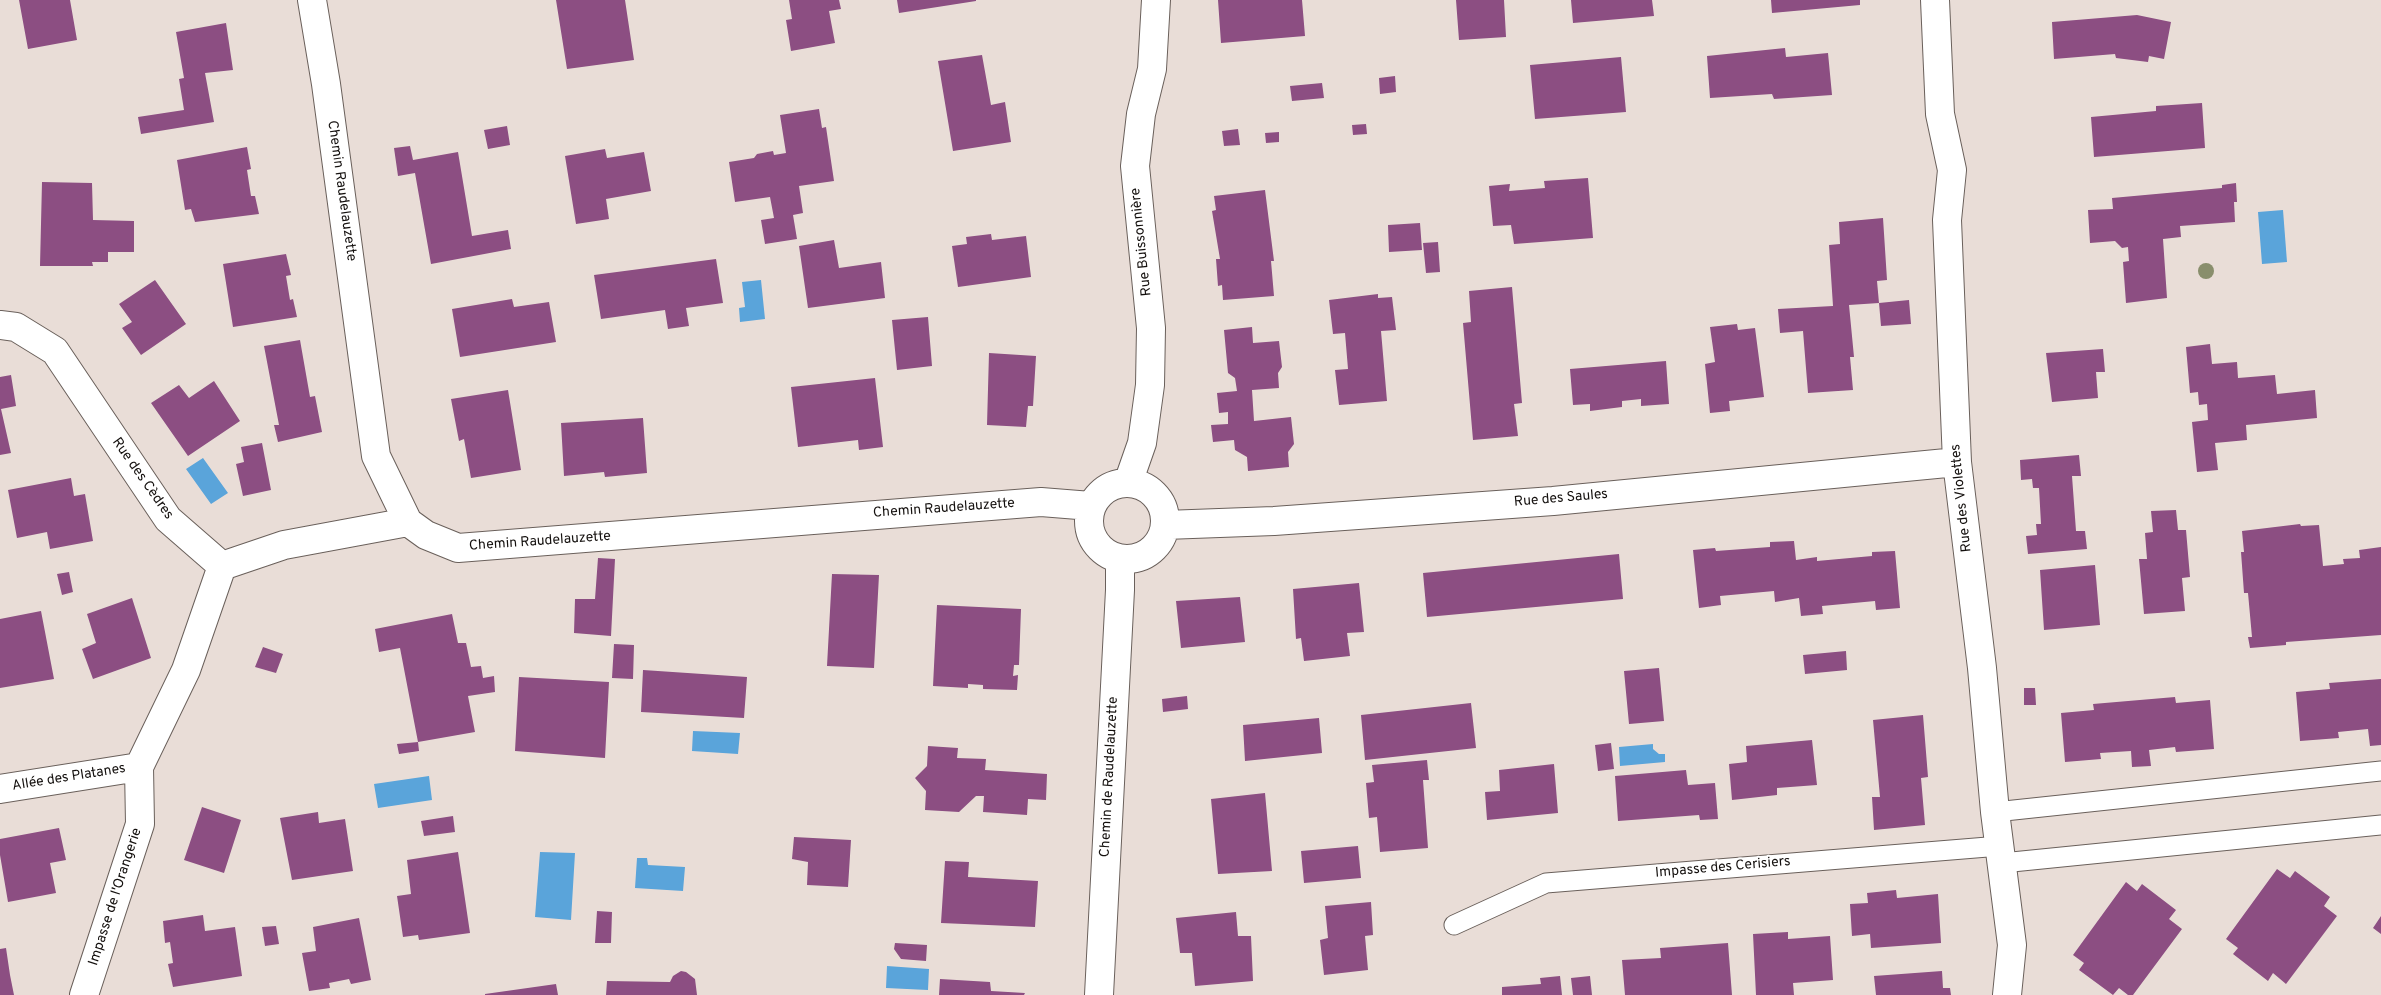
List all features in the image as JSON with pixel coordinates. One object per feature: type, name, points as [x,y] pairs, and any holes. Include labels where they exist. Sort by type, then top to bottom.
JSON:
[{"type":"street","name":"Chemin Raudelauzette","points":[[312,0],[326,84],[376,456],[408,522],[426,535],[458,548],[1041,502],[1091,506]]},
{"type":"street","name":"Rue Buissonnière","points":[[1128,483],[1142,443],[1150,386],[1150,328],[1135,166],[1141,114],[1152,69],[1156,0]]},
{"type":"street","name":"Rue des Violettes","points":[[1935,0],[1940,114],[1952,170],[1947,220],[1957,462],[1982,668],[1995,812],[2012,946],[2007,995]]},
{"type":"street","name":"Rue des Cèdres","points":[[0,325],[16,327],[55,351],[168,519],[222,566]]},
{"type":"street","name":"Rue des Saules","points":[[1165,525],[1274,520],[1553,501],[1957,462]]},
{"type":"street","points":[[1128,483],[1147,488],[1158,499],[1163,510],[1165,525],[1162,537],[1147,554],[1133,559],[1120,559],[1104,552],[1093,539],[1089,523],[1091,506],[1098,496],[1109,487],[1128,483]]},
{"type":"street","points":[[139,767],[186,670],[222,566],[284,545],[408,522]]},
{"type":"street","name":"Chemin de Raudelauzette","points":[[1099,995],[1120,559]]},
{"type":"street","name":"Allée des Platanes","points":[[0,789],[139,767]]},
{"type":"street","name":"Impasse de l'Orangerie","points":[[84,995],[140,824],[139,767]]},
{"type":"lane","points":[[1995,812],[2381,771]]},
{"type":"lane","name":"Impasse des Cerisiers","points":[[1454,924],[1546,883],[2001,854],[2381,825]]},
{"type":"water","points":[[2283,210],[2287,262],[2262,264],[2258,212]]},
{"type":"water","points":[[761,280],[765,319],[740,322],[739,308],[745,307],[742,282]]},
{"type":"water","points":[[203,458],[228,493],[211,504],[186,469]]},
{"type":"water","points":[[693,731],[740,733],[738,754],[692,751]]},
{"type":"water","points":[[1653,744],[1653,749],[1659,754],[1665,754],[1665,762],[1620,766],[1619,747]]},
{"type":"water","points":[[429,776],[432,800],[378,808],[374,784]]},
{"type":"water","points":[[540,852],[575,853],[571,920],[535,917]]},
{"type":"water","points":[[637,858],[647,858],[648,865],[685,867],[683,891],[635,888]]},
{"type":"water","points":[[887,966],[929,969],[928,990],[886,988]]},
{"type":"building","points":[[19,0],[70,0],[77,40],[28,49]]},
{"type":"building","points":[[556,0],[625,0],[634,60],[567,69]]},
{"type":"building","points":[[789,0],[839,0],[841,9],[829,11],[835,43],[791,51],[786,20],[792,19]]},
{"type":"building","points":[[897,0],[976,0],[976,1],[899,13]]},
{"type":"building","points":[[1218,0],[1302,0],[1305,36],[1221,43]]},
{"type":"building","points":[[1456,0],[1504,0],[1506,37],[1459,40]]},
{"type":"building","points":[[1571,0],[1652,0],[1654,16],[1573,23]]},
{"type":"building","points":[[1771,0],[1860,0],[1860,5],[1772,13]]},
{"type":"building","points":[[2137,15],[2171,22],[2164,59],[2149,56],[2148,62],[2116,58],[2115,54],[2054,59],[2052,22]]},
{"type":"building","points":[[226,23],[233,70],[205,73],[214,122],[141,134],[138,117],[184,110],[179,79],[184,78],[176,32]]},
{"type":"building","points":[[1785,48],[1786,57],[1828,53],[1832,95],[1774,99],[1772,94],[1710,98],[1707,56]]},
{"type":"building","points":[[982,55],[991,105],[1005,102],[1011,142],[953,151],[938,61]]},
{"type":"building","points":[[1621,57],[1626,112],[1535,119],[1530,65]]},
{"type":"building","points":[[1395,76],[1396,92],[1380,94],[1379,78]]},
{"type":"building","points":[[1322,83],[1324,98],[1292,101],[1290,86]]},
{"type":"building","points":[[2202,103],[2205,148],[2094,157],[2091,117],[2156,111],[2156,106]]},
{"type":"building","points":[[819,109],[822,128],[826,127],[834,181],[799,186],[803,213],[793,215],[797,239],[765,244],[761,220],[774,218],[770,197],[735,202],[729,162],[754,158],[757,154],[773,151],[774,155],[786,153],[780,115]]},
{"type":"building","points":[[1366,124],[1367,134],[1353,135],[1352,125]]},
{"type":"building","points":[[507,126],[510,145],[488,149],[484,130]]},
{"type":"building","points":[[1238,129],[1240,145],[1224,146],[1222,131]]},
{"type":"building","points":[[1279,132],[1279,142],[1266,143],[1265,133]]},
{"type":"building","points":[[410,146],[413,160],[458,152],[472,236],[508,230],[511,249],[431,264],[415,173],[398,176],[394,148]]},
{"type":"building","points":[[247,147],[251,169],[247,170],[251,196],[255,196],[259,214],[195,222],[191,209],[185,210],[177,160]]},
{"type":"building","points":[[605,149],[607,158],[644,152],[651,191],[606,199],[609,219],[576,224],[565,156]]},
{"type":"building","points":[[1588,178],[1593,238],[1514,244],[1511,225],[1493,226],[1489,186],[1510,184],[1509,191],[1545,188],[1544,181]]},
{"type":"building","points":[[42,182],[92,183],[93,220],[134,221],[134,252],[108,252],[108,262],[92,262],[93,266],[40,266]]},
{"type":"building","points":[[2236,183],[2237,202],[2234,202],[2235,222],[2180,226],[2181,237],[2163,239],[2167,298],[2126,303],[2123,262],[2129,261],[2128,247],[2122,248],[2115,241],[2090,243],[2088,210],[2113,209],[2112,198],[2222,188],[2222,185]]},
{"type":"building","points":[[1265,190],[1274,261],[1271,261],[1274,296],[1223,300],[1222,285],[1218,286],[1216,259],[1220,259],[1212,211],[1216,210],[1214,196]]},
{"type":"building","points":[[1883,218],[1887,280],[1877,281],[1879,303],[1849,305],[1854,357],[1850,357],[1853,390],[1808,393],[1803,331],[1780,333],[1778,309],[1833,306],[1829,245],[1840,244],[1839,222]]},
{"type":"building","points":[[1420,223],[1422,250],[1389,252],[1388,225]]},
{"type":"building","points":[[991,234],[992,240],[1026,236],[1031,277],[958,287],[952,246],[967,244],[966,237]]},
{"type":"building","points":[[834,240],[839,268],[881,262],[885,298],[808,308],[799,246]]},
{"type":"building","points":[[1438,242],[1440,272],[1426,273],[1423,243]]},
{"type":"building","points":[[286,254],[291,275],[286,276],[290,300],[293,299],[297,317],[233,327],[223,264]]},
{"type":"building","points":[[716,259],[723,303],[686,308],[689,326],[668,329],[665,310],[601,319],[594,275]]},
{"type":"building","points":[[155,280],[186,324],[141,355],[122,328],[132,322],[119,304]]},
{"type":"building","points":[[1512,287],[1522,403],[1514,404],[1518,436],[1473,440],[1463,323],[1471,322],[1469,291]]},
{"type":"building","points":[[1378,294],[1378,298],[1392,297],[1396,330],[1381,331],[1387,401],[1339,405],[1335,370],[1348,369],[1345,333],[1333,334],[1329,300]]},
{"type":"building","points":[[512,299],[514,307],[549,302],[556,342],[460,357],[452,309]]},
{"type":"building","points":[[1909,300],[1911,324],[1881,326],[1879,303]]},
{"type":"building","points":[[928,317],[932,366],[897,370],[892,320]]},
{"type":"building","points":[[1737,324],[1738,330],[1755,328],[1764,397],[1729,401],[1730,411],[1710,413],[1705,364],[1715,362],[1710,327]]},
{"type":"building","points":[[1252,327],[1253,343],[1279,341],[1282,367],[1278,373],[1279,388],[1252,390],[1254,421],[1291,417],[1294,444],[1288,452],[1289,467],[1248,471],[1247,457],[1235,450],[1234,440],[1213,442],[1211,425],[1228,424],[1228,412],[1219,413],[1217,393],[1237,391],[1235,378],[1228,373],[1224,330]]},
{"type":"building","points":[[300,340],[310,397],[315,396],[322,432],[278,442],[274,425],[279,425],[264,346]]},
{"type":"building","points":[[2210,344],[2212,364],[2237,362],[2238,378],[2275,375],[2277,394],[2315,390],[2317,418],[2246,425],[2247,440],[2215,443],[2218,470],[2197,472],[2192,422],[2208,420],[2207,404],[2199,405],[2198,392],[2190,393],[2186,347]]},
{"type":"building","points":[[2103,349],[2105,372],[2096,372],[2098,398],[2052,402],[2046,353]]},
{"type":"building","points":[[989,353],[1036,356],[1033,406],[1028,406],[1026,427],[987,425]]},
{"type":"building","points":[[1666,361],[1669,404],[1641,406],[1641,399],[1622,401],[1622,407],[1590,411],[1590,404],[1573,405],[1570,369]]},
{"type":"building","points":[[11,375],[16,406],[1,409],[11,453],[0,455],[0,377]]},
{"type":"building","points":[[875,378],[883,447],[859,450],[858,440],[798,447],[791,387]]},
{"type":"building","points":[[214,381],[240,421],[188,456],[151,403],[179,385],[189,398]]},
{"type":"building","points":[[508,390],[521,470],[471,478],[464,439],[459,441],[451,399]]},
{"type":"building","points":[[643,418],[647,473],[605,477],[604,472],[564,476],[561,423]]},
{"type":"building","points":[[262,443],[271,490],[243,496],[236,464],[244,462],[241,447]]},
{"type":"building","points":[[2079,455],[2081,476],[2072,476],[2076,531],[2085,531],[2087,549],[2028,554],[2026,536],[2037,535],[2036,524],[2041,524],[2039,488],[2033,488],[2032,479],[2021,480],[2020,460]]},
{"type":"building","points":[[71,478],[74,496],[85,494],[93,541],[50,549],[47,532],[17,538],[8,490]]},
{"type":"building","points":[[2176,510],[2178,530],[2186,530],[2190,577],[2182,578],[2185,611],[2144,614],[2139,559],[2147,559],[2145,533],[2153,532],[2151,511]]},
{"type":"building","points":[[2300,524],[2301,526],[2319,525],[2323,566],[2344,564],[2343,559],[2360,558],[2359,550],[2381,547],[2381,635],[2286,642],[2286,645],[2250,648],[2248,637],[2252,637],[2248,593],[2244,593],[2241,552],[2244,552],[2242,531]]},
{"type":"building","points":[[1794,541],[1796,560],[1817,557],[1817,561],[1872,556],[1872,552],[1895,551],[1900,608],[1876,610],[1875,601],[1822,606],[1823,614],[1801,616],[1799,598],[1775,602],[1774,591],[1720,596],[1721,605],[1699,608],[1693,550],[1715,548],[1716,551],[1770,547],[1770,542]]},
{"type":"building","points":[[1619,554],[1623,599],[1427,617],[1423,573]]},
{"type":"building","points":[[598,558],[615,559],[611,636],[574,633],[575,599],[595,599]]},
{"type":"building","points":[[2095,565],[2100,625],[2044,630],[2040,570]]},
{"type":"building","points":[[69,572],[73,592],[62,595],[57,574]]},
{"type":"building","points":[[832,574],[879,575],[874,668],[827,666]]},
{"type":"building","points":[[1359,583],[1364,632],[1347,633],[1350,656],[1304,661],[1301,638],[1296,639],[1293,589]]},
{"type":"building","points":[[1240,597],[1245,642],[1181,648],[1176,601]]},
{"type":"building","points":[[132,598],[151,658],[93,679],[82,649],[96,643],[87,614]]},
{"type":"building","points":[[937,605],[1021,609],[1019,665],[1014,665],[1013,676],[1018,675],[1017,690],[983,689],[983,685],[968,684],[968,688],[933,686]]},
{"type":"building","points":[[41,611],[54,679],[0,688],[0,619]]},
{"type":"building","points":[[452,614],[458,643],[466,643],[471,667],[481,666],[483,678],[494,676],[495,692],[468,696],[475,732],[418,742],[400,648],[379,652],[375,629]]},
{"type":"building","points":[[614,644],[634,645],[633,679],[612,678]]},
{"type":"building","points":[[263,647],[283,654],[276,673],[255,667]]},
{"type":"building","points":[[1846,651],[1847,670],[1805,674],[1803,655]]},
{"type":"building","points":[[1659,668],[1664,721],[1629,724],[1624,671]]},
{"type":"building","points":[[643,670],[747,677],[744,718],[641,712]]},
{"type":"building","points":[[519,677],[609,682],[605,758],[515,751]]},
{"type":"building","points":[[2381,679],[2381,745],[2370,746],[2368,729],[2338,732],[2339,738],[2300,741],[2296,692],[2330,689],[2329,683]]},
{"type":"building","points":[[2024,688],[2035,688],[2036,705],[2024,705]]},
{"type":"building","points":[[1187,696],[1188,709],[1163,712],[1162,699]]},
{"type":"building","points":[[2175,697],[2176,703],[2210,700],[2214,749],[2176,752],[2175,747],[2149,750],[2151,766],[2132,767],[2131,751],[2100,753],[2101,759],[2065,762],[2061,713],[2094,710],[2093,704]]},
{"type":"building","points":[[1471,703],[1476,748],[1365,760],[1361,715]]},
{"type":"building","points":[[1923,715],[1928,777],[1921,778],[1925,825],[1874,830],[1872,797],[1880,797],[1873,720]]},
{"type":"building","points":[[1319,718],[1322,753],[1245,761],[1243,725]]},
{"type":"building","points":[[1812,740],[1817,785],[1777,788],[1777,795],[1732,800],[1729,764],[1747,762],[1746,746]]},
{"type":"building","points":[[418,742],[419,751],[399,754],[397,744]]},
{"type":"building","points":[[1611,743],[1614,769],[1598,771],[1595,745]]},
{"type":"building","points":[[928,746],[958,748],[957,758],[986,759],[985,770],[1047,774],[1046,800],[1028,799],[1027,815],[983,812],[984,796],[976,796],[959,812],[925,810],[926,791],[915,778],[927,766]]},
{"type":"building","points":[[1427,760],[1429,780],[1423,780],[1428,848],[1380,852],[1377,817],[1369,818],[1366,783],[1374,782],[1372,765]]},
{"type":"building","points":[[1554,764],[1558,813],[1487,820],[1485,792],[1500,791],[1499,770]]},
{"type":"building","points":[[1686,770],[1688,785],[1715,783],[1718,819],[1700,820],[1699,815],[1618,821],[1615,776]]},
{"type":"building","points":[[1265,793],[1272,871],[1218,874],[1211,799]]},
{"type":"building","points":[[202,807],[241,820],[224,873],[184,860]]},
{"type":"building","points":[[318,812],[319,823],[345,819],[353,871],[292,880],[280,818]]},
{"type":"building","points":[[453,816],[455,832],[424,836],[421,821]]},
{"type":"building","points":[[59,828],[66,860],[50,863],[56,893],[8,902],[0,855],[0,839]]},
{"type":"building","points":[[794,837],[851,840],[848,887],[807,885],[808,862],[792,859]]},
{"type":"building","points":[[1358,846],[1361,878],[1304,883],[1301,851]]},
{"type":"building","points":[[458,852],[470,933],[419,940],[418,935],[403,937],[397,896],[411,894],[407,860]]},
{"type":"building","points":[[945,861],[969,862],[968,877],[1038,881],[1035,927],[941,923]]},
{"type":"building","points":[[2277,869],[2290,878],[2295,871],[2330,897],[2324,906],[2337,916],[2286,984],[2273,973],[2268,981],[2233,954],[2238,948],[2226,939]]},
{"type":"building","points":[[2126,882],[2137,891],[2142,884],[2176,910],[2169,919],[2182,929],[2133,995],[2128,995],[2119,988],[2113,995],[2079,970],[2084,963],[2073,955]]},
{"type":"building","points":[[1896,890],[1897,898],[1938,894],[1941,943],[1871,948],[1870,934],[1852,936],[1850,904],[1868,903],[1867,893]]},
{"type":"building","points":[[1371,902],[1373,935],[1365,936],[1368,970],[1324,975],[1320,940],[1328,938],[1325,906]]},
{"type":"building","points":[[597,911],[612,912],[611,943],[595,943]]},
{"type":"building","points":[[1236,912],[1238,936],[1251,936],[1253,981],[1195,986],[1192,953],[1180,953],[1176,918]]},
{"type":"building","points":[[203,915],[205,931],[235,927],[242,976],[173,987],[168,964],[173,963],[170,942],[165,943],[163,921]]},
{"type":"building","points":[[2381,916],[2381,934],[2373,928]]},
{"type":"building","points":[[359,918],[371,980],[351,984],[349,979],[329,983],[330,988],[309,991],[302,953],[316,951],[313,927]]},
{"type":"building","points":[[276,926],[279,944],[265,946],[262,927]]},
{"type":"building","points":[[1788,932],[1788,939],[1830,936],[1833,980],[1793,983],[1794,995],[1756,995],[1753,934]]},
{"type":"building","points":[[895,943],[927,945],[926,961],[901,959],[894,949]]},
{"type":"building","points":[[1728,943],[1732,995],[1625,995],[1622,960],[1661,958],[1660,948]]},
{"type":"building","points":[[6,948],[14,995],[0,995],[0,949]]},
{"type":"building","points":[[681,971],[686,972],[695,979],[697,995],[606,995],[607,981],[670,982],[673,976]]},
{"type":"building","points":[[1942,971],[1943,988],[1950,988],[1951,995],[1876,995],[1874,976]]},
{"type":"building","points":[[1560,976],[1562,995],[1502,995],[1502,987],[1541,984],[1540,978]]},
{"type":"building","points":[[1590,976],[1592,995],[1573,995],[1571,978]]},
{"type":"building","points":[[940,979],[990,982],[991,991],[1025,993],[1024,995],[939,995]]},
{"type":"building","points":[[556,984],[558,995],[485,995],[485,994]]}]
